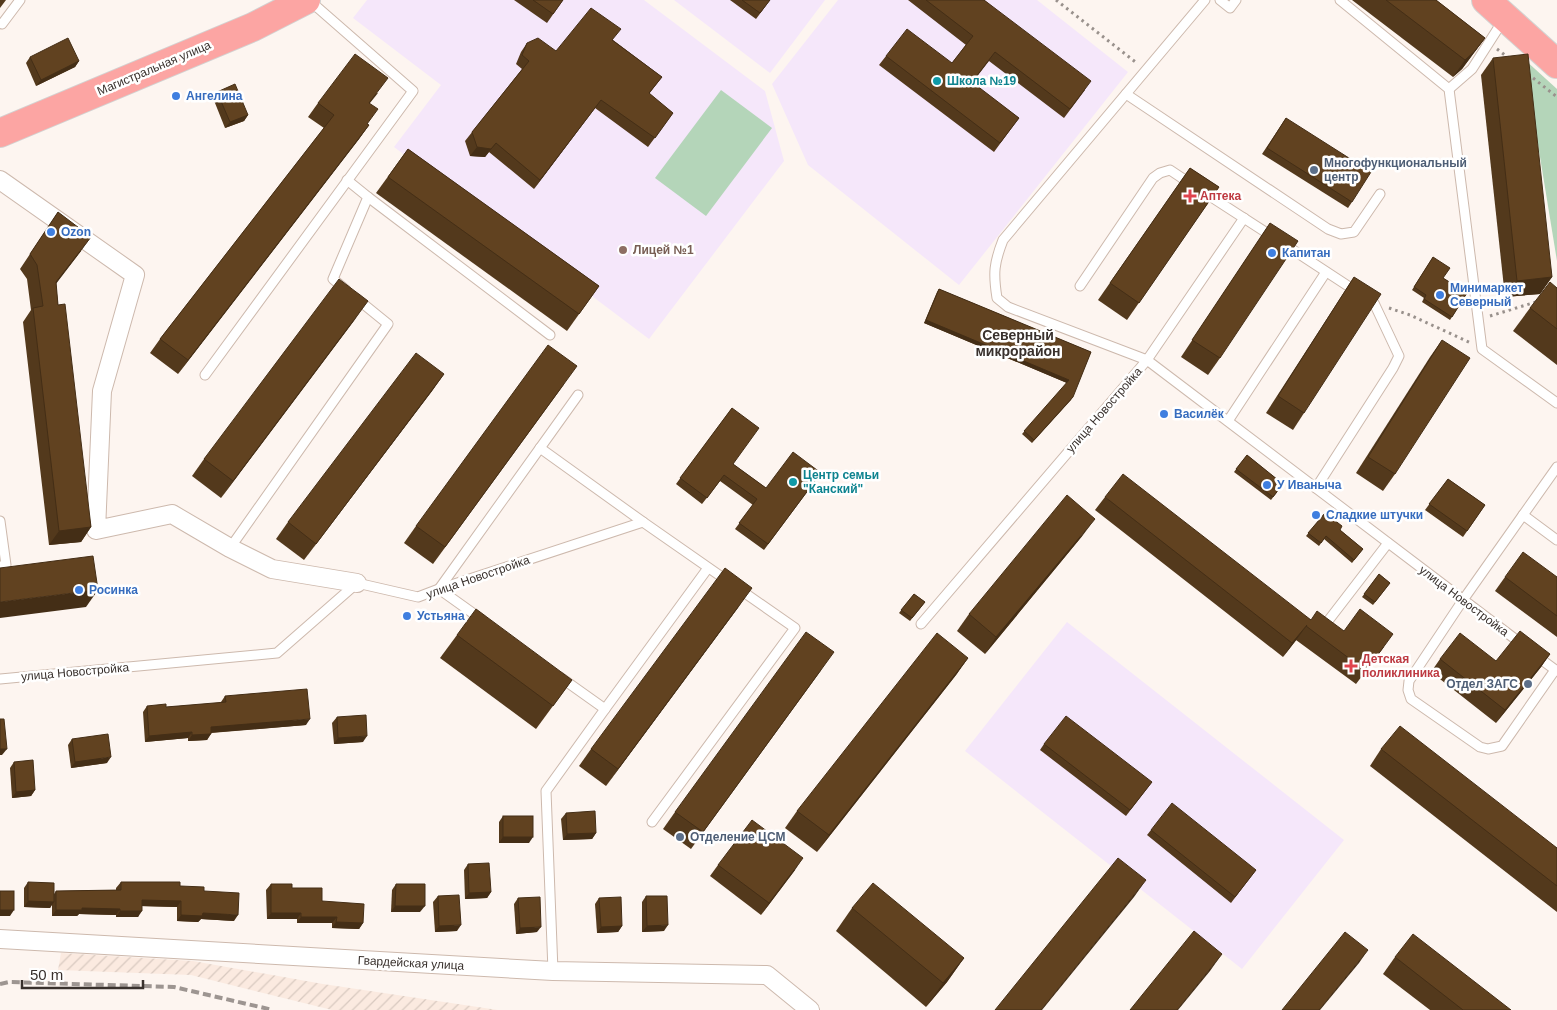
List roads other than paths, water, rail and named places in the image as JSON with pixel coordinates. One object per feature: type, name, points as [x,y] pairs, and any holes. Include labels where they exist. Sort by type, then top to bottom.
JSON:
[{"type":"main road","name":"Магистральная улица","points":[[0,133],[253,27],[307,0]]},
{"type":"main road","points":[[1496,6],[1557,39]]},
{"type":"main road","points":[[1496,6],[1557,64]]},
{"type":"street","points":[[0,180],[135,275],[102,391],[96,530],[172,514],[230,548],[272,569],[357,583]]},
{"type":"street","name":"Гвардейская улица","points":[[0,939],[553,971],[767,975],[810,1010]]},
{"type":"lane","points":[[2,24],[20,0]]},
{"type":"lane","points":[[205,375],[413,91],[307,0]]},
{"type":"lane","points":[[1205,0],[1003,240],[995,261],[994,280],[997,298],[1008,307],[1147,360],[1244,218]]},
{"type":"lane","points":[[1220,0],[1230,8],[1236,0]]},
{"type":"lane","points":[[1340,0],[1450,89],[1482,349],[1557,402]]},
{"type":"lane","points":[[1450,89],[1472,69],[1479,50],[1489,43],[1496,6]]},
{"type":"lane","points":[[1126,94],[1328,229],[1341,234],[1354,232],[1380,194]]},
{"type":"lane","points":[[1080,286],[1153,178],[1160,173],[1170,170],[1374,303],[1398,356],[1393,368],[1316,488]]},
{"type":"lane","points":[[347,180],[550,335]]},
{"type":"lane","points":[[230,548],[388,324],[333,279],[368,196]]},
{"type":"lane","points":[[1228,421],[1326,272]]},
{"type":"lane","name":"улица Новостройка","points":[[921,624],[1147,360],[1556,671]]},
{"type":"lane","points":[[486,623],[439,589],[578,395]]},
{"type":"lane","points":[[540,448],[795,628],[652,822]]},
{"type":"lane","points":[[1556,671],[1502,746],[1488,749],[1480,748],[1411,699],[1408,690],[1409,681],[1463,600],[1557,467]]},
{"type":"lane","points":[[1523,515],[1557,540]]},
{"type":"lane","points":[[0,521],[6,565],[0,566]]},
{"type":"lane","name":"улица Новостройка","points":[[0,679],[277,653],[357,583],[418,597],[643,522]]},
{"type":"lane","points":[[1328,620],[1388,542]]},
{"type":"lane","points":[[553,971],[546,791],[708,568]]},
{"type":"lane","points":[[550,669],[605,709]]},
{"type":"railway","points":[[0,984],[9,982],[174,987],[273,1010]]},
{"type":"place","name":"Школа №19","points":[[937,81]]},
{"type":"place","name":"Ангелина","points":[[176,96]]},
{"type":"place","name":"Многофункциональный центр","points":[[1314,170]]},
{"type":"place","name":"Аптека","points":[[1190,196]]},
{"type":"place","name":"Ozon","points":[[51,232]]},
{"type":"place","name":"Лицей №1","points":[[623,250]]},
{"type":"place","name":"Капитан","points":[[1272,253]]},
{"type":"place","name":"Минимаркет Северный","points":[[1440,295]]},
{"type":"place","name":"Василёк","points":[[1164,414]]},
{"type":"place","name":"Центр семьи \"Канский\"","points":[[793,482]]},
{"type":"place","name":"У Иваныча","points":[[1267,485]]},
{"type":"place","name":"Сладкие штучки","points":[[1316,515]]},
{"type":"place","name":"Росинка","points":[[79,590]]},
{"type":"place","name":"Устьяна","points":[[407,616]]},
{"type":"place","name":"Детская поликлиника","points":[[1351,666]]},
{"type":"place","name":"Отдел ЗАГС","points":[[1528,684]]},
{"type":"place","name":"Отделение ЦСМ","points":[[680,837]]},
{"type":"district","name":"Северный микрорайон","points":[[1018,344]]}]
